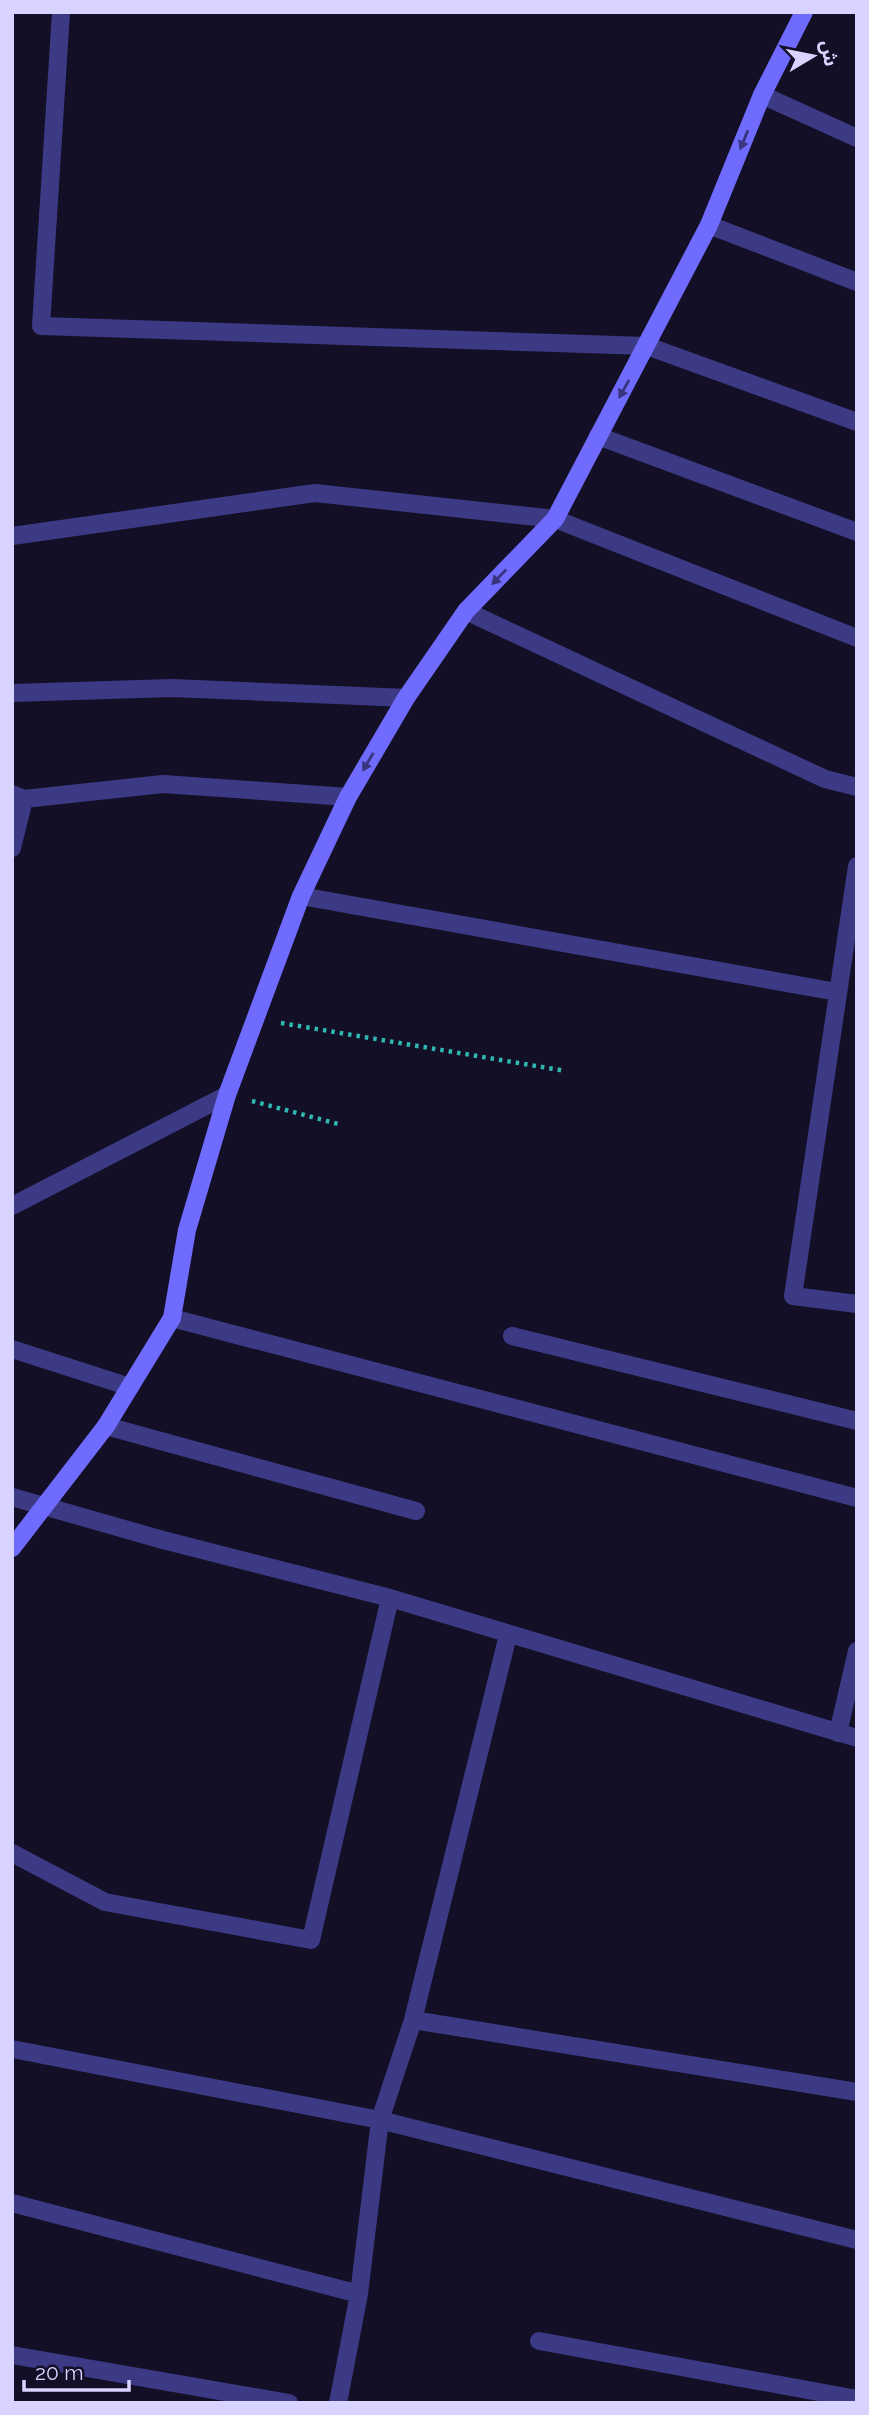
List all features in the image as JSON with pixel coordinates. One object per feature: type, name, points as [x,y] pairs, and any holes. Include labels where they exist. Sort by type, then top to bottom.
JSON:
[{"type":"main road","points":[[12,1548],[106,1426],[172,1318],[187,1230],[227,1095],[302,896],[348,797],[406,698],[466,611],[555,519],[709,225],[762,95],[804,12]]},
{"type":"street","points":[[61,12],[40,326],[647,346],[857,422]]},
{"type":"street","points":[[762,95],[857,138]]},
{"type":"street","points":[[709,225],[857,282]]},
{"type":"street","points":[[598,436],[857,532]]},
{"type":"street","points":[[12,536],[315,493],[555,519],[857,638]]},
{"type":"street","points":[[466,611],[825,779],[857,787]]},
{"type":"street","points":[[12,693],[172,688],[406,698]]},
{"type":"street","points":[[12,848],[18,797],[163,784],[348,797]]},
{"type":"street","points":[[857,866],[793,1296],[857,1304]]},
{"type":"street","points":[[302,896],[837,992]]},
{"type":"street","points":[[12,1206],[227,1095]]},
{"type":"street","points":[[172,1318],[857,1499]]},
{"type":"street","points":[[512,1336],[857,1421]]},
{"type":"street","points":[[12,1349],[130,1387]]},
{"type":"street","points":[[106,1426],[416,1511]]},
{"type":"street","points":[[12,1497],[163,1540],[390,1598],[857,1738]]},
{"type":"street","points":[[12,1853],[105,1902],[312,1940],[390,1598]]},
{"type":"street","points":[[338,2403],[359,2294],[380,2120],[413,2020],[508,1635]]},
{"type":"street","points":[[838,1733],[857,1654]]},
{"type":"street","points":[[413,2020],[857,2092]]},
{"type":"street","points":[[12,2049],[380,2120],[857,2240]]},
{"type":"street","points":[[12,2203],[359,2294]]},
{"type":"street","points":[[538,2341],[857,2399]]},
{"type":"street","points":[[12,2355],[289,2403]]},
{"type":"path","points":[[256,1018],[566,1071]]},
{"type":"path","points":[[227,1095],[342,1125]]}]
